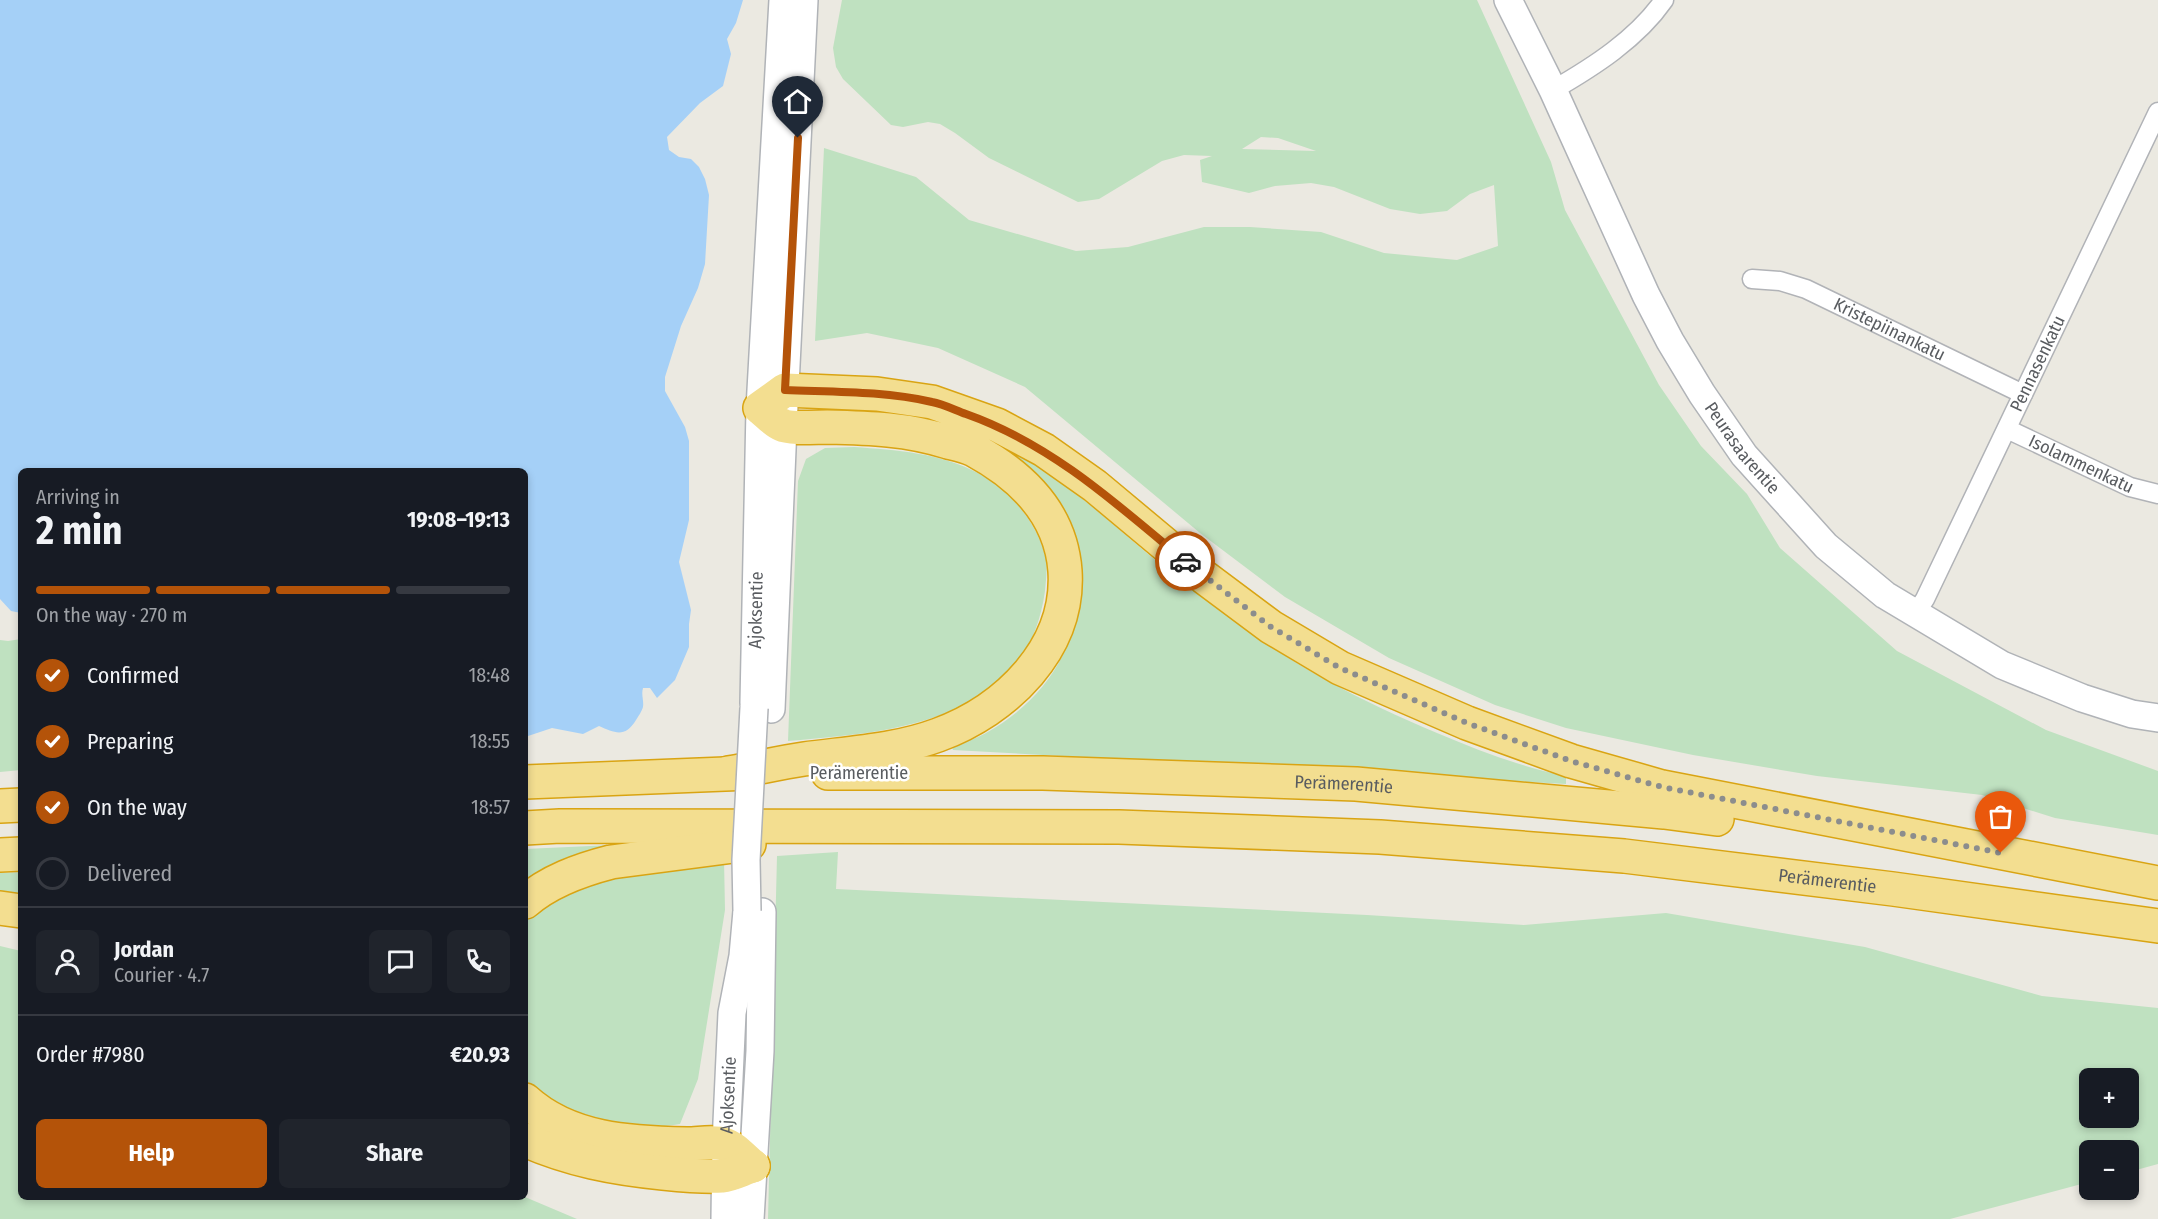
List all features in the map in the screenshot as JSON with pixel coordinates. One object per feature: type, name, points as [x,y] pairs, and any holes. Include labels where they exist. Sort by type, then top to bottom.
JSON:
[{"type":"highway","points":[[776,408],[877,394],[932,402],[997,425],[1044,450],[1095,486],[1223,591],[1271,627],[1340,668],[1467,723],[1571,761],[1662,787],[2158,883]]},
{"type":"highway","points":[[728,773],[904,744],[937,735],[965,722],[1016,688],[1036,665],[1052,640],[1065,589],[1062,548],[1044,508],[1013,475],[972,449],[922,434],[776,408]]},
{"type":"highway","name":"Perämerentie","points":[[528,783],[728,773],[1043,773],[1356,784],[1664,812],[1988,855],[2158,883]]},
{"type":"highway","points":[[0,806],[18,805]]},
{"type":"highway","points":[[528,899],[537,891],[569,875],[611,862],[876,827]]},
{"type":"highway","name":"Perämerentie","points":[[528,828],[1119,827],[1403,839],[1624,856],[1893,889],[2158,926]]},
{"type":"highway","points":[[0,855],[18,854]]},
{"type":"highway","points":[[0,908],[18,910]]},
{"type":"highway","points":[[528,1102],[552,1119],[581,1132],[609,1139],[726,1144],[739,1171],[686,1175],[608,1166],[558,1154],[528,1141]]},
{"type":"main road","name":"Ajoksentie","points":[[776,408],[783,0]]},
{"type":"main road","name":"Ajoksentie","points":[[726,1144],[732,1013],[742,956],[755,911],[763,858],[762,708],[776,408],[804,0]]},
{"type":"main road","name":"Peurasaarentie","points":[[1508,0],[1553,90],[1660,322],[1702,394],[1744,455],[1826,546],[1885,595],[2002,665],[2082,698],[2132,714],[2158,718]]},
{"type":"main road","name":"Ajoksentie","points":[[725,1219],[739,1171],[761,1017],[755,911]]},
{"type":"main road","name":"Ajoksentie","points":[[739,1171],[750,1219]]},
{"type":"street","points":[[1553,90],[1577,76],[1619,45],[1648,19],[1664,0]]},
{"type":"street","name":"Pennasenkatu","points":[[1915,614],[1925,599],[2023,394],[2150,146],[2158,112]]},
{"type":"street","name":"Kristepiinankatu","points":[[1752,279],[1780,281],[1806,289],[2023,394]]},
{"type":"street","name":"Isolammenkatu","points":[[2007,429],[2130,487],[2158,494]]},
{"type":"green space","points":[[842,0],[1477,0],[1551,162],[1565,210],[1659,385],[1701,446],[1747,494],[1780,548],[1897,651],[2046,730],[2158,771],[2158,835],[2055,818],[1982,795],[1817,776],[1693,755],[1566,728],[1495,705],[1389,658],[1285,597],[1200,533],[1025,387],[938,348],[867,333],[815,341],[824,148],[916,177],[969,220],[1076,251],[1128,247],[1204,227],[1250,227],[1321,232],[1384,253],[1457,260],[1498,246],[1494,185],[1470,194],[1447,211],[1420,214],[1390,209],[1334,187],[1311,183],[1275,186],[1249,193],[1202,182],[1200,160],[1212,156],[1184,155],[1162,161],[1099,199],[1078,202],[989,158],[940,124],[928,122],[903,127],[891,125],[843,79],[836,67],[833,48]],"holes":[[[1261,137],[1278,138],[1316,151],[1242,149]]]},
{"type":"green space","points":[[985,440],[1018,453],[1038,466],[1210,603],[1292,660],[1409,721],[1485,752],[1566,776],[1566,784],[953,750],[952,746],[974,739],[1009,719],[1045,684],[1068,642],[1075,619],[1078,594],[1078,567],[1073,536],[1056,499],[1036,475]]},
{"type":"green space","points":[[854,447],[902,451],[948,461],[978,473],[1000,488],[1020,507],[1041,542],[1047,568],[1042,607],[1033,636],[1018,662],[998,683],[962,706],[939,716],[889,729],[788,741],[798,481],[806,459],[825,448]]},
{"type":"green space","points":[[18,639],[18,770],[0,772],[0,640]]},
{"type":"green space","points":[[634,844],[528,883],[528,849]]},
{"type":"green space","points":[[838,852],[836,889],[1524,925],[1666,913],[1865,947],[2042,996],[2158,1008],[2158,1164],[2139,1169],[2139,1140],[2079,1140],[2079,1185],[1950,1219],[768,1219],[777,856]]},
{"type":"green space","points":[[724,859],[725,910],[698,1079],[680,1124],[629,1125],[593,1118],[561,1105],[541,1094],[528,1083],[528,918],[535,910],[585,882]]},
{"type":"green space","points":[[18,872],[18,895],[0,892],[0,873]]},
{"type":"green space","points":[[0,946],[18,950],[18,1200],[528,1198],[577,1219],[0,1219]]},
{"type":"water","points":[[0,0],[743,0],[736,23],[727,39],[731,54],[723,86],[700,103],[667,137],[669,150],[679,157],[691,159],[699,167],[709,195],[705,264],[698,288],[681,326],[665,377],[665,391],[685,427],[689,441],[689,520],[679,562],[691,610],[689,647],[675,680],[657,698],[650,688],[643,688],[642,709],[628,730],[615,732],[599,726],[583,734],[552,728],[528,736],[528,468],[18,468],[18,612],[11,611],[0,599]]},
{"type":"way so far","points":[[1185,561],[1271,627],[1340,668],[1467,723],[1571,761],[1662,787],[2001,853]]},
{"type":"route","points":[[798,138],[785,390],[877,394],[932,402],[997,425],[1044,450],[1095,486],[1185,561]]}]
